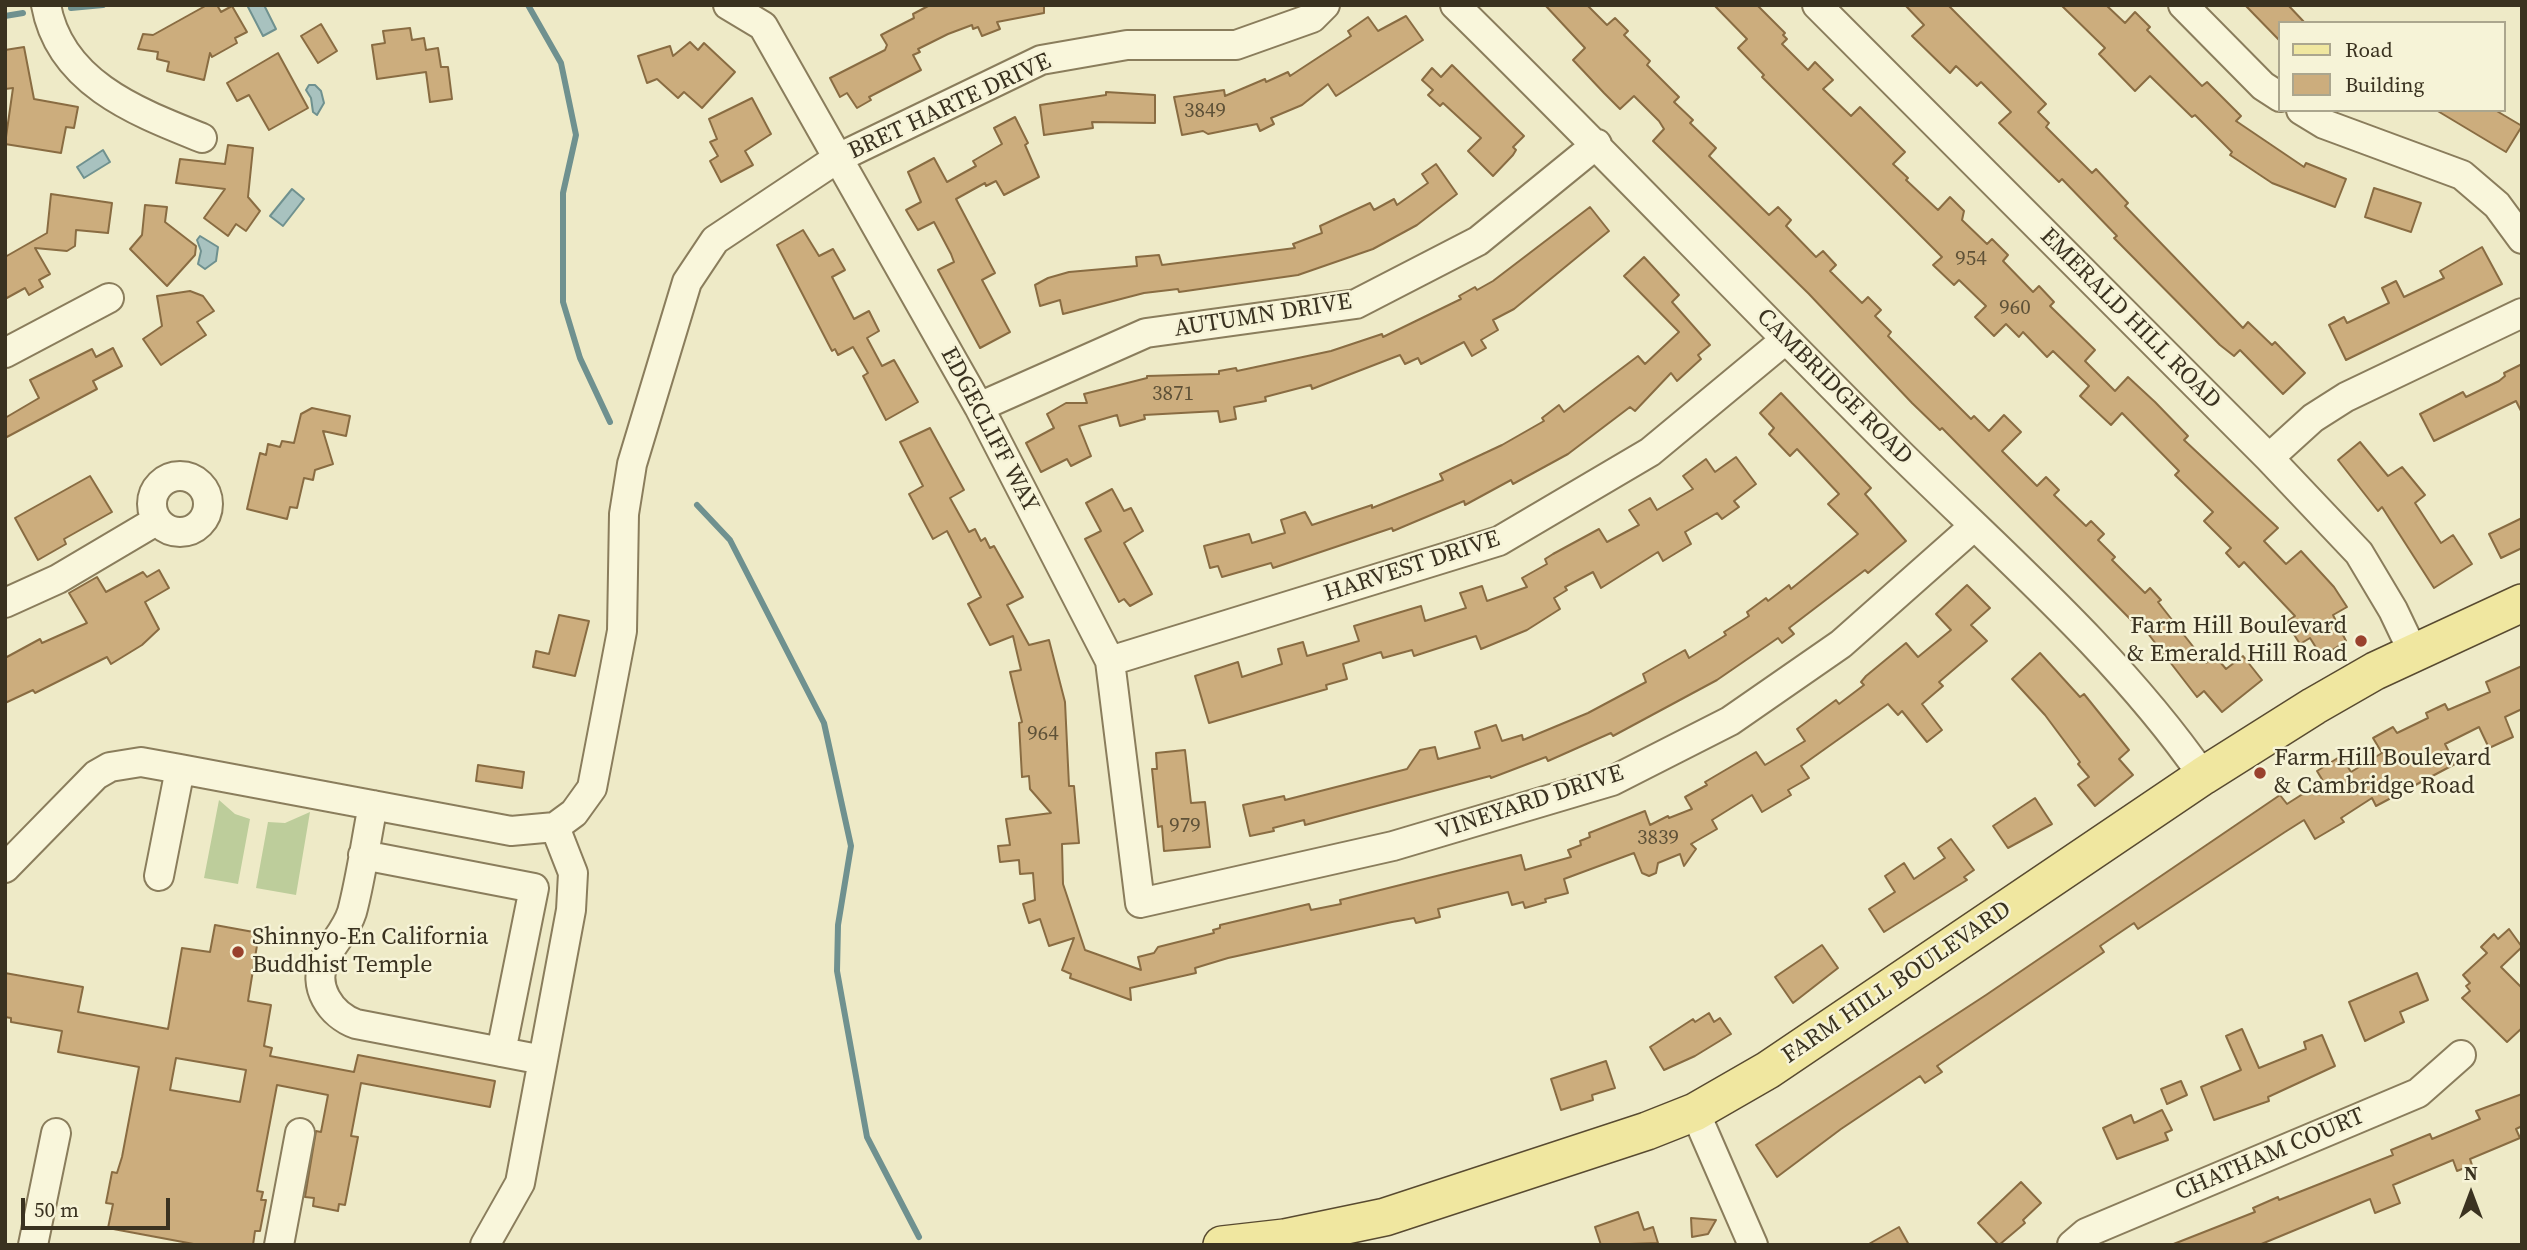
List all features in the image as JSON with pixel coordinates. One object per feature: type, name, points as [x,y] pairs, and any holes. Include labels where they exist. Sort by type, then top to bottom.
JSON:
[{"type":"main road","name":"FARM HILL BOULEVARD","points":[[1222,1245],[1353,1236],[1695,1112],[1768,1070],[2203,776],[2314,706],[2414,654],[2522,603]]},
{"type":"street","points":[[46,5],[50,26],[88,80],[119,102],[202,138]]},
{"type":"street","name":"EDGECLIFF WAY","points":[[728,5],[763,26],[979,407],[1110,661],[1140,903]]},
{"type":"street","name":"BRET HARTE DRIVE","points":[[555,827],[587,800],[597,774],[622,631],[624,514],[632,464],[687,282],[715,240],[838,158],[1041,60],[1127,45],[1236,45],[1312,18],[1325,5]]},
{"type":"street","name":"CAMBRIDGE ROAD","points":[[1455,5],[1597,144],[1785,340],[2121,672],[2203,776]]},
{"type":"street","name":"EMERALD HILL ROAD","points":[[1817,5],[2269,458],[2358,553],[2393,610],[2414,654]]},
{"type":"street","points":[[2183,5],[2263,86],[2278,96]]},
{"type":"street","points":[[2304,112],[2324,124],[2462,175],[2497,205],[2522,239]]},
{"type":"street","name":"AUTUMN DRIVE","points":[[979,407],[1146,333],[1356,304],[1478,241],[1597,144]]},
{"type":"street","points":[[5,353],[109,298]]},
{"type":"street","points":[[2269,458],[2313,418],[2346,397],[2522,313]]},
{"type":"street","name":"HARVEST DRIVE","points":[[1110,661],[1499,541],[1650,452],[1785,340]]},
{"type":"street","points":[[5,603],[58,579],[156,521]]},
{"type":"street","name":"VINEYARD DRIVE","points":[[1140,903],[1393,846],[1612,781],[1730,721],[1841,644],[1973,527]]},
{"type":"street","points":[[5,868],[96,775],[110,766],[141,762],[511,831],[555,827],[569,860],[573,886],[544,1060],[520,1183],[485,1245]]},
{"type":"street","points":[[159,876],[180,769]]},
{"type":"street","points":[[373,805],[346,929],[323,962],[323,991],[329,1006],[345,1020],[356,1024],[544,1060]]},
{"type":"street","points":[[363,855],[534,888],[501,1052]]},
{"type":"street","name":"CHATHAM COURT","points":[[2072,1245],[2086,1233],[2418,1093],[2461,1055]]},
{"type":"street","points":[[1695,1112],[1753,1245]]},
{"type":"street","points":[[33,1245],[56,1133]]},
{"type":"street","points":[[279,1245],[300,1133]]},
{"type":"green space","points":[[219,800],[235,814],[250,819],[238,884],[204,878]]},
{"type":"green space","points":[[310,812],[296,895],[256,888],[268,822],[285,823]]},
{"type":"water","points":[[247,5],[264,5],[276,29],[263,36]]},
{"type":"water","points":[[309,85],[315,85],[321,91],[324,103],[317,115],[313,112],[311,98],[306,90]]},
{"type":"water","points":[[103,150],[110,162],[84,178],[77,167]]},
{"type":"water","points":[[292,189],[304,199],[283,226],[270,216]]},
{"type":"water","points":[[200,236],[218,247],[216,261],[205,269],[198,264],[201,251],[197,240]]},
{"type":"building","points":[[207,5],[217,5],[221,12],[232,6],[247,32],[235,38],[237,43],[212,57],[210,53],[204,80],[167,71],[169,62],[157,59],[158,52],[138,49],[143,34],[153,35]]},
{"type":"building","points":[[930,5],[1044,5],[1044,13],[997,22],[1000,29],[982,36],[978,27],[973,29],[972,25],[948,34],[918,49],[920,52],[913,55],[921,70],[869,97],[871,100],[857,108],[847,93],[840,97],[830,78],[885,50],[887,45],[881,35],[914,18],[913,14]]},
{"type":"building","points":[[1545,5],[1587,5],[1607,25],[1615,18],[1628,31],[1624,35],[1650,61],[1647,65],[1679,97],[1674,102],[1693,120],[1690,123],[1716,148],[1709,156],[1769,215],[1778,207],[1791,220],[1786,226],[1816,257],[1823,251],[1836,265],[1830,271],[1862,303],[1868,297],[1881,310],[1875,316],[1891,332],[1888,336],[1971,419],[1974,416],[1989,431],[2004,415],[2021,432],[2002,451],[2037,486],[2046,477],[2059,490],[2054,495],[2086,526],[2091,521],[2104,534],[2098,540],[2115,557],[2112,560],[2145,593],[2150,588],[2161,600],[2158,602],[2206,663],[2215,656],[2226,669],[2243,656],[2262,680],[2222,712],[2204,691],[2197,697],[2139,622],[2136,625],[1942,428],[1940,430],[1912,403],[1809,294],[1653,141],[1664,129],[1659,121],[1634,96],[1620,109],[1604,93],[1573,60],[1585,48]]},
{"type":"building","points":[[1714,5],[1757,5],[1785,33],[1783,35],[1787,39],[1782,44],[1808,70],[1815,62],[1833,80],[1823,89],[1851,116],[1860,107],[1905,152],[1893,164],[1908,178],[1906,180],[1938,210],[1950,197],[1964,211],[1962,220],[1987,244],[1992,239],[2008,255],[2003,261],[2033,292],[2039,286],[2054,302],[2050,306],[2095,350],[2085,361],[2115,391],[2128,377],[2155,402],[2188,436],[2184,440],[2278,528],[2264,541],[2286,564],[2301,551],[2334,587],[2347,607],[2333,615],[2346,641],[2322,657],[2310,638],[2300,644],[2286,622],[2295,616],[2244,562],[2239,567],[2226,553],[2231,548],[2204,521],[2213,512],[2175,475],[2179,471],[2122,413],[2111,425],[2080,396],[2089,386],[2053,351],[2047,357],[2023,332],[2019,337],[2006,324],[1994,336],[1975,317],[1986,306],[1959,280],[1954,285],[1933,265],[1942,257],[1762,77],[1764,75],[1738,48],[1747,39]]},
{"type":"building","points":[[1905,5],[1948,5],[2046,104],[2038,112],[2049,123],[2046,127],[2092,173],[2096,169],[2128,203],[2125,206],[2243,328],[2248,322],[2272,345],[2275,342],[2305,373],[2283,394],[2240,350],[2234,356],[2220,345],[2114,238],[2117,236],[2062,179],[2059,182],[1999,123],[2011,112],[1981,82],[1977,86],[1956,66],[1950,73],[1912,36],[1924,25]]},
{"type":"building","points":[[2061,5],[2106,5],[2125,23],[2135,12],[2150,27],[2147,30],[2202,86],[2207,82],[2241,116],[2236,121],[2304,167],[2306,163],[2346,179],[2335,207],[2272,183],[2230,155],[2232,152],[2195,115],[2192,117],[2150,76],[2135,91],[2099,54],[2105,48]]},
{"type":"building","points":[[2245,5],[2288,5],[2303,21],[2278,21],[2278,39]]},
{"type":"building","points":[[1406,16],[1423,40],[1336,96],[1328,84],[1302,105],[1271,118],[1274,124],[1260,131],[1257,124],[1208,134],[1203,131],[1182,135],[1174,97],[1224,90],[1225,96],[1265,79],[1266,82],[1288,72],[1290,76],[1351,36],[1348,31],[1368,17],[1378,31]]},
{"type":"building","points":[[321,24],[337,51],[318,63],[301,36]]},
{"type":"building","points":[[410,28],[412,40],[424,38],[426,50],[438,48],[441,67],[448,67],[452,99],[430,102],[426,72],[377,79],[372,45],[385,43],[383,31]]},
{"type":"building","points":[[690,42],[698,50],[704,43],[735,72],[702,108],[684,92],[678,98],[657,79],[647,83],[638,56],[670,46],[673,56]]},
{"type":"building","points":[[24,47],[34,99],[78,107],[74,128],[66,127],[61,153],[5,144],[13,88],[5,89],[5,50]]},
{"type":"building","points":[[278,53],[308,108],[269,130],[249,95],[237,101],[227,83]]},
{"type":"building","points":[[1452,65],[1524,136],[1513,147],[1516,150],[1513,155],[1493,176],[1468,151],[1481,138],[1443,103],[1440,106],[1428,95],[1433,90],[1422,80],[1432,68],[1441,77]]},
{"type":"building","points":[[1106,92],[1155,95],[1155,123],[1092,122],[1093,128],[1044,135],[1040,105],[1106,95]]},
{"type":"building","points":[[752,98],[771,134],[745,151],[753,165],[721,182],[710,161],[718,156],[710,142],[717,139],[709,119]]},
{"type":"building","points":[[2439,112],[2498,112],[2522,126],[2506,152]]},
{"type":"building","points":[[1015,117],[1028,143],[1025,145],[1039,177],[1004,195],[996,181],[986,186],[985,183],[956,199],[995,273],[982,280],[1010,332],[980,348],[938,270],[954,262],[934,222],[918,230],[906,210],[921,202],[908,172],[934,158],[947,182],[976,166],[973,161],[1002,144],[994,128]]},
{"type":"building","points":[[228,145],[253,148],[248,197],[260,211],[246,231],[236,224],[228,236],[204,218],[225,189],[176,183],[180,159],[225,164]]},
{"type":"building","points":[[1436,164],[1457,194],[1417,225],[1373,249],[1298,275],[1179,292],[1178,289],[1144,293],[1063,314],[1060,300],[1040,306],[1035,285],[1069,272],[1137,266],[1136,257],[1159,255],[1162,265],[1295,248],[1293,244],[1322,233],[1320,226],[1370,203],[1374,210],[1394,199],[1397,205],[1428,183],[1422,174]]},
{"type":"building","points":[[2374,188],[2421,203],[2411,232],[2365,217]]},
{"type":"building","points":[[51,194],[112,203],[108,233],[76,230],[75,246],[67,251],[35,248],[50,274],[39,280],[43,287],[29,295],[25,288],[5,299],[5,257],[47,233]]},
{"type":"building","points":[[145,205],[167,207],[165,222],[196,246],[195,255],[167,286],[130,249],[142,235]]},
{"type":"building","points":[[1590,207],[1609,231],[1514,309],[1493,320],[1498,330],[1481,340],[1486,348],[1472,356],[1464,342],[1421,364],[1418,358],[1405,364],[1400,355],[1312,389],[1311,385],[1265,397],[1266,401],[1234,407],[1236,419],[1220,422],[1218,411],[1144,415],[1145,419],[1120,426],[1117,415],[1079,426],[1091,456],[1071,466],[1067,459],[1041,472],[1026,443],[1054,428],[1047,414],[1066,403],[1087,403],[1084,394],[1147,376],[1219,374],[1219,371],[1236,368],[1237,371],[1331,351],[1382,334],[1383,337],[1461,299],[1459,296],[1475,287],[1477,290],[1493,281]]},
{"type":"building","points":[[803,230],[819,256],[833,249],[845,270],[832,277],[854,319],[869,311],[879,331],[867,338],[882,366],[894,360],[918,402],[886,420],[863,376],[868,373],[853,347],[838,355],[835,349],[832,351],[777,245]]},
{"type":"building","points":[[2482,247],[2502,284],[2346,360],[2329,325],[2344,317],[2347,323],[2389,303],[2382,288],[2396,281],[2404,297],[2444,278],[2440,271]]},
{"type":"building","points":[[1644,257],[1679,295],[1672,302],[1710,345],[1698,355],[1701,359],[1677,381],[1671,373],[1635,411],[1630,407],[1568,454],[1513,484],[1511,480],[1465,505],[1464,501],[1393,531],[1392,528],[1273,568],[1271,563],[1222,577],[1218,566],[1210,568],[1204,546],[1249,534],[1252,543],[1285,533],[1281,520],[1305,512],[1312,525],[1372,505],[1372,508],[1443,480],[1440,474],[1502,445],[1544,421],[1542,418],[1559,405],[1564,412],[1638,356],[1645,364],[1679,332],[1624,276]]},
{"type":"building","points":[[190,291],[203,296],[214,311],[197,322],[206,335],[161,365],[143,339],[162,326],[157,296]]},
{"type":"building","points":[[113,348],[122,366],[93,381],[97,389],[5,438],[5,418],[39,398],[30,380],[92,349],[96,357]]},
{"type":"building","points":[[2522,364],[2522,413],[2516,401],[2434,441],[2420,414],[2463,392],[2466,397],[2499,381],[2505,376],[2504,373]]},
{"type":"building","points":[[1781,393],[1871,488],[1865,494],[1906,541],[1868,573],[1865,570],[1789,628],[1794,634],[1782,643],[1778,638],[1717,680],[1613,736],[1611,733],[1548,761],[1546,757],[1491,778],[1490,776],[1305,825],[1304,820],[1250,836],[1243,805],[1284,796],[1285,800],[1407,769],[1420,750],[1435,747],[1438,759],[1480,748],[1475,732],[1496,725],[1502,741],[1522,735],[1523,740],[1588,713],[1646,682],[1643,674],[1685,650],[1689,658],[1726,635],[1724,632],[1749,616],[1747,612],[1766,598],[1768,601],[1789,585],[1791,589],[1858,534],[1828,504],[1839,494],[1797,449],[1790,456],[1769,434],[1774,428],[1760,413]]},
{"type":"building","points":[[312,408],[350,416],[346,436],[323,431],[333,464],[315,470],[313,480],[304,478],[297,508],[290,507],[287,519],[247,509],[260,453],[266,455],[268,444],[280,447],[282,441],[294,443],[301,414]]},
{"type":"building","points":[[930,428],[964,490],[950,498],[969,532],[975,529],[981,541],[985,538],[990,548],[994,546],[1023,597],[1007,605],[1029,645],[1049,640],[1065,702],[1069,786],[1074,786],[1079,843],[1062,844],[1063,884],[1085,950],[1141,970],[1138,957],[1154,953],[1158,947],[1214,933],[1213,930],[1220,928],[1220,925],[1309,904],[1311,910],[1341,904],[1340,900],[1521,855],[1525,870],[1571,857],[1568,850],[1581,845],[1580,841],[1590,837],[1589,833],[1645,811],[1650,825],[1692,809],[1685,797],[1707,785],[1705,782],[1756,752],[1765,765],[1805,741],[1797,729],[1836,700],[1839,704],[1864,685],[1861,682],[1866,676],[1906,643],[1918,657],[1951,630],[1936,614],[1967,585],[1990,608],[1971,625],[1987,641],[1939,682],[1943,686],[1922,704],[1942,730],[1927,742],[1902,711],[1898,715],[1888,704],[1801,766],[1809,778],[1788,790],[1791,795],[1762,812],[1752,795],[1712,820],[1717,829],[1691,844],[1696,849],[1684,866],[1680,854],[1658,863],[1656,873],[1649,876],[1642,873],[1634,853],[1564,879],[1568,893],[1545,899],[1546,902],[1525,908],[1523,902],[1512,905],[1508,892],[1438,909],[1440,917],[1416,923],[1414,918],[1392,922],[1228,958],[1195,968],[1196,973],[1130,988],[1131,1000],[1070,978],[1071,974],[1062,970],[1074,938],[1049,946],[1040,919],[1029,923],[1023,904],[1035,900],[1033,873],[1020,874],[1019,860],[1000,862],[998,846],[1010,845],[1006,819],[1051,813],[1030,789],[1029,776],[1022,777],[1019,723],[1022,722],[1010,672],[1021,670],[1013,636],[990,645],[968,604],[981,597],[947,531],[933,539],[909,494],[923,486],[900,442]]},
{"type":"building","points":[[2360,442],[2388,476],[2402,467],[2425,495],[2415,503],[2441,543],[2453,535],[2472,564],[2434,588],[2382,507],[2378,511],[2338,460]]},
{"type":"building","points":[[1736,457],[1756,484],[1734,501],[1739,507],[1722,519],[1717,513],[1685,532],[1691,544],[1663,561],[1658,552],[1601,588],[1593,572],[1565,587],[1567,590],[1554,598],[1560,609],[1527,630],[1481,649],[1476,636],[1414,656],[1412,650],[1383,658],[1381,652],[1343,664],[1347,679],[1326,685],[1327,689],[1209,723],[1195,676],[1238,662],[1242,677],[1282,664],[1278,649],[1303,642],[1307,656],[1359,641],[1354,626],[1421,606],[1425,621],[1466,608],[1460,593],[1482,586],[1487,601],[1527,587],[1522,578],[1547,564],[1545,559],[1553,554],[1599,529],[1607,542],[1639,525],[1629,510],[1650,498],[1657,510],[1693,489],[1683,476],[1706,459],[1715,472]]},
{"type":"building","points":[[90,476],[112,512],[64,539],[66,544],[38,560],[15,518]]},
{"type":"building","points":[[1112,489],[1124,511],[1131,508],[1143,531],[1124,543],[1152,594],[1130,606],[1124,599],[1119,602],[1085,539],[1101,531],[1086,503]]},
{"type":"building","points":[[2522,518],[2522,548],[2501,558],[2489,534]]},
{"type":"building","points":[[159,570],[169,588],[145,602],[159,629],[142,645],[111,664],[107,657],[35,693],[33,690],[5,703],[5,658],[40,639],[42,643],[87,623],[69,593],[97,577],[106,592],[143,572],[147,577]]},
{"type":"building","points":[[559,615],[589,621],[575,676],[533,667],[536,651],[549,654]]},
{"type":"building","points":[[2040,653],[2080,697],[2084,694],[2129,750],[2119,759],[2133,775],[2095,806],[2078,785],[2089,777],[2078,764],[2080,762],[2045,715],[2012,679]]},
{"type":"building","points":[[2522,666],[2522,709],[2505,717],[2513,737],[2489,748],[2479,727],[2445,744],[2455,764],[2376,806],[2372,798],[2341,818],[2344,822],[2315,839],[2304,820],[2138,929],[2134,923],[2100,946],[2104,952],[1937,1066],[1942,1072],[1925,1083],[1920,1076],[1841,1129],[1777,1177],[1756,1145],[1986,995],[2280,795],[2287,804],[2323,781],[2317,771],[2341,756],[2351,772],[2382,753],[2373,738],[2393,727],[2397,733],[2428,718],[2426,713],[2445,704],[2448,710],[2490,692],[2486,682]]},
{"type":"building","points":[[1185,750],[1191,803],[1205,802],[1210,847],[1164,851],[1162,826],[1158,827],[1152,769],[1157,769],[1156,753]]},
{"type":"building","points":[[478,765],[524,772],[522,788],[476,781]]},
{"type":"building","points":[[2035,798],[2052,824],[2008,848],[1993,826]]},
{"type":"building","points":[[1951,839],[1974,870],[1964,877],[1967,880],[1884,932],[1869,909],[1895,892],[1885,876],[1904,863],[1914,879],[1945,858],[1938,848]]},
{"type":"building","points":[[215,925],[259,933],[248,1001],[271,1005],[264,1046],[272,1048],[270,1056],[354,1072],[358,1055],[495,1081],[490,1107],[361,1083],[351,1136],[358,1137],[345,1205],[339,1204],[338,1211],[313,1206],[314,1198],[305,1197],[316,1131],[321,1132],[328,1095],[277,1085],[257,1191],[263,1192],[261,1200],[266,1200],[260,1231],[255,1231],[253,1245],[199,1245],[108,1228],[113,1204],[106,1203],[112,1172],[117,1173],[122,1157],[139,1067],[58,1052],[62,1031],[11,1022],[11,1018],[5,1017],[5,973],[83,987],[78,1012],[168,1029],[182,948],[210,952]],"holes":[[[176,1058],[246,1070],[240,1102],[170,1090]]]},
{"type":"building","points":[[2509,929],[2522,947],[2501,967],[2522,988],[2522,1028],[2507,1042],[2462,998],[2470,991],[2466,986],[2470,983],[2463,975],[2487,953],[2481,947],[2494,934],[2498,939]]},
{"type":"building","points":[[1822,945],[1838,968],[1793,1003],[1775,977]]},
{"type":"building","points":[[2417,973],[2428,1000],[2400,1012],[2404,1022],[2365,1041],[2349,1002]]},
{"type":"building","points":[[1709,1013],[1714,1022],[1720,1018],[1731,1034],[1695,1056],[1664,1070],[1650,1047],[1693,1019],[1695,1022]]},
{"type":"building","points":[[2242,1029],[2259,1068],[2306,1049],[2304,1042],[2322,1035],[2335,1066],[2268,1097],[2269,1101],[2214,1120],[2201,1087],[2241,1070],[2226,1036]]},
{"type":"building","points":[[1606,1061],[1615,1088],[1592,1095],[1593,1100],[1561,1110],[1551,1079]]},
{"type":"building","points":[[2181,1081],[2187,1095],[2167,1104],[2161,1089]]},
{"type":"building","points":[[2522,1094],[2522,1126],[2516,1129],[2520,1138],[2470,1159],[2472,1165],[2457,1171],[2453,1160],[2393,1185],[2400,1203],[2375,1213],[2370,1199],[2259,1245],[2171,1245],[2255,1212],[2253,1208],[2278,1197],[2279,1200],[2393,1155],[2391,1150],[2430,1134],[2432,1139],[2480,1119],[2476,1111]]},
{"type":"building","points":[[2162,1110],[2172,1130],[2165,1133],[2168,1140],[2117,1159],[2103,1128],[2131,1115],[2134,1123]]},
{"type":"building","points":[[2021,1182],[2041,1203],[2023,1220],[2025,1223],[1999,1245],[1978,1223]]},
{"type":"building","points":[[1638,1212],[1644,1230],[1653,1227],[1658,1243],[1601,1245],[1595,1227]]},
{"type":"building","points":[[1691,1218],[1716,1220],[1708,1234],[1692,1237]]},
{"type":"building","points":[[1899,1227],[1909,1245],[1867,1245]]},
{"type":"waterway","points":[[71,8],[103,5]]},
{"type":"waterway","points":[[528,5],[561,63],[576,135],[563,193],[563,302],[580,358],[610,422]]},
{"type":"waterway","points":[[5,16],[23,13]]},
{"type":"waterway","points":[[697,505],[730,540],[824,723],[851,846],[838,925],[837,971],[867,1137],[919,1237]]},
{"type":"place","name":"Farm Hill Boulevard & Emerald Hill Road","points":[[2361,641]]},
{"type":"place","name":"Farm Hill Boulevard & Cambridge Road","points":[[2260,773]]},
{"type":"place","name":"Shinnyo-En California Buddhist Temple","points":[[238,952]]}]
